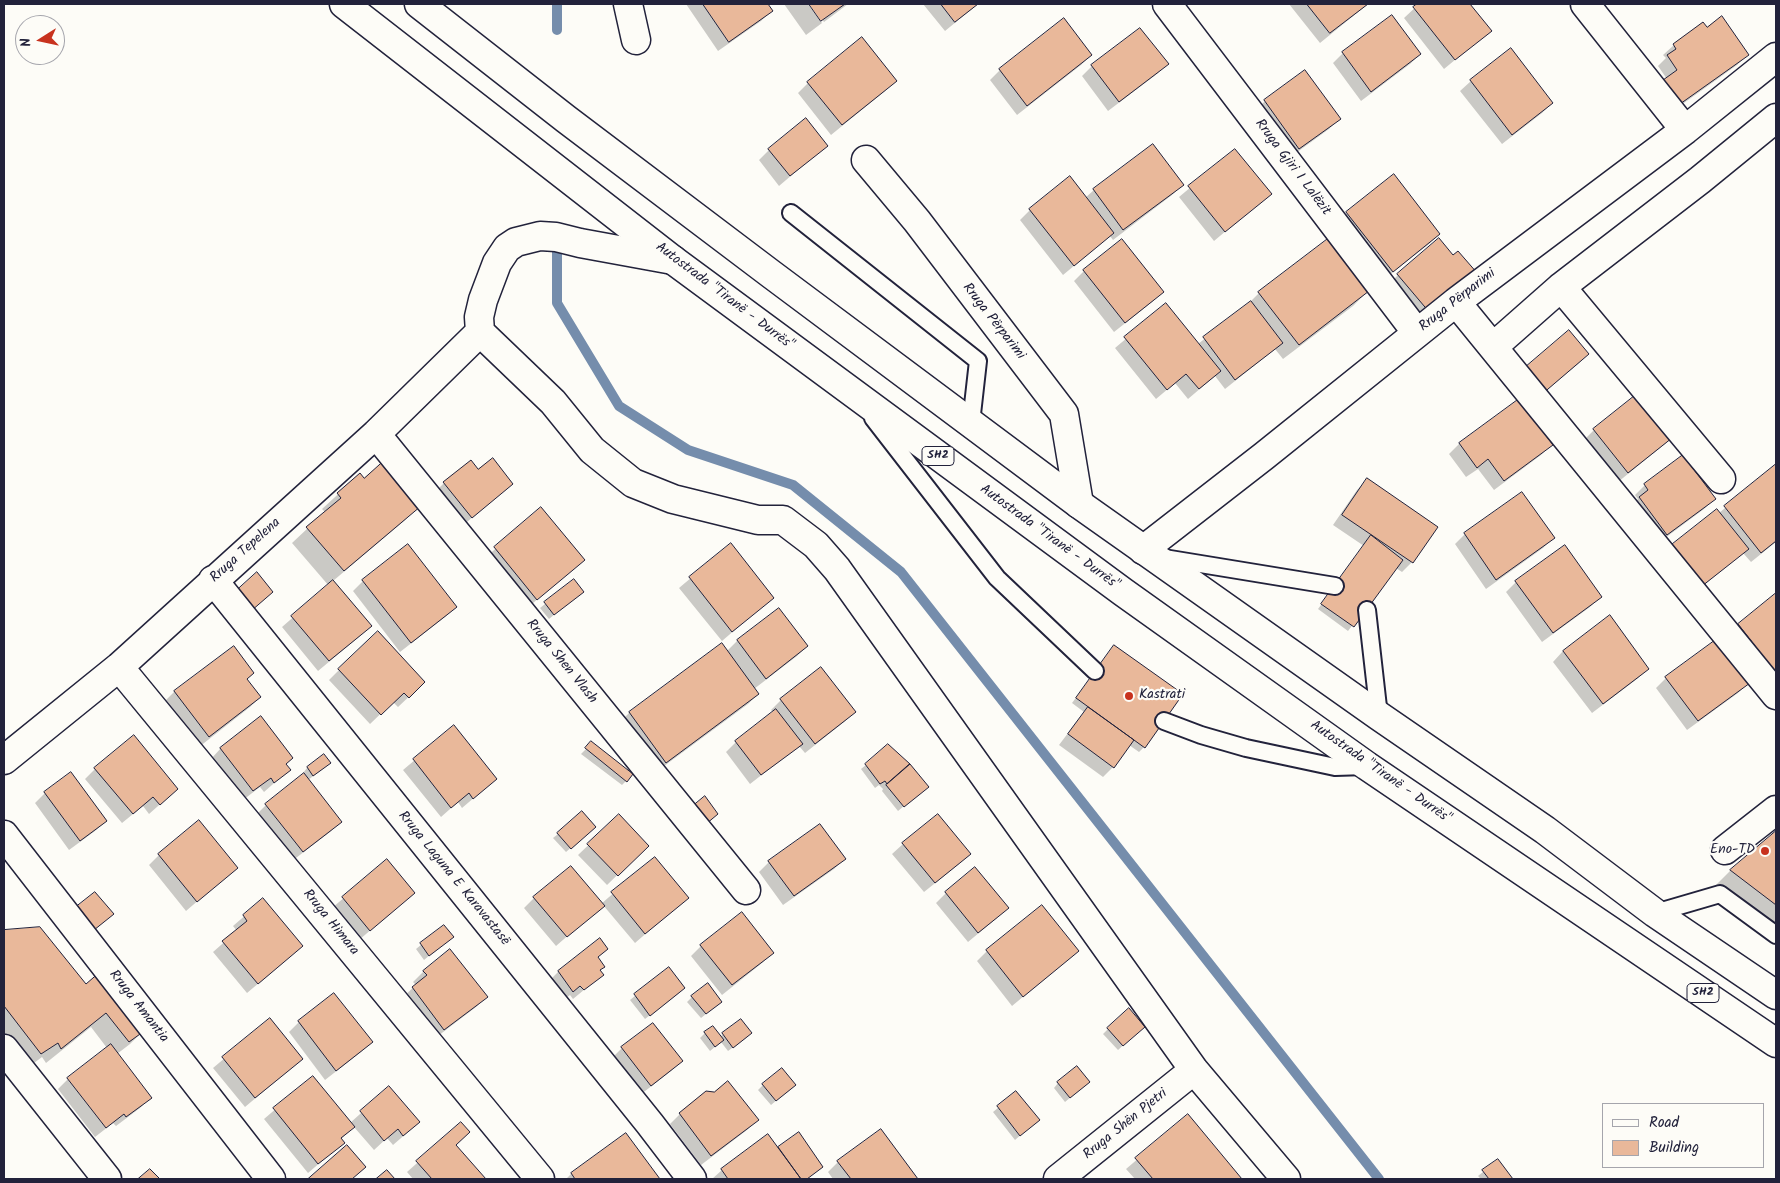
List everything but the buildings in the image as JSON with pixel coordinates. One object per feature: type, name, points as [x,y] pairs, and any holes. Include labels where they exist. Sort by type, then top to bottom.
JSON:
[{"type":"main road","name":"Autostrada \"Tiranë - Durrës\"","points":[[344,4],[673,260],[1123,592],[1367,766],[1776,1043]]},
{"type":"main road","points":[[420,4],[566,119],[1079,504],[1545,830],[1655,913],[1776,995]]},
{"type":"main road","points":[[628,4],[636,40]]},
{"type":"main road","name":"Rruga Gjiri I Lalëzit","points":[[1167,4],[1417,333]]},
{"type":"main road","points":[[1585,4],[1685,130]]},
{"type":"main road","name":"Rruga Përparimi","points":[[1148,553],[1264,456],[1456,302],[1685,130],[1776,57]]},
{"type":"main road","points":[[1493,347],[1561,287],[1700,180],[1776,118]]},
{"type":"main road","name":"Rruga Përparimi","points":[[866,160],[917,221],[1064,414],[1079,504]]},
{"type":"main road","points":[[673,260],[556,237],[540,236],[516,242],[507,248],[497,263],[482,300],[479,317],[480,332],[553,402],[592,450],[613,469],[633,483],[673,499],[758,520],[783,520],[816,545],[837,569],[1194,1070],[1286,1179]]},
{"type":"main road","points":[[1561,287],[1721,479]]},
{"type":"main road","points":[[1456,302],[1776,695]]},
{"type":"main road","name":"Rruga Tepelena","points":[[4,760],[119,666],[376,434],[480,332]]},
{"type":"main road","name":"Rruga Shen Vlash","points":[[376,434],[746,890]]},
{"type":"main road","name":"Rruga Laguna E Karavastasë","points":[[213,580],[631,1100],[692,1179]]},
{"type":"main road","name":"Rruga Himara","points":[[119,666],[540,1179]]},
{"type":"main road","points":[[1725,850],[1776,810]]},
{"type":"main road","name":"Rruga Amantia","points":[[4,835],[271,1179]]},
{"type":"main road","points":[[4,1049],[107,1179]]},
{"type":"main road","name":"Rruga Shën Pjetri","points":[[1058,1179],[1194,1070]]},
{"type":"lane","points":[[791,213],[978,361],[971,423]]},
{"type":"lane","points":[[858,398],[996,578],[1095,671]]},
{"type":"lane","points":[[1148,553],[1335,586]]},
{"type":"lane","points":[[1367,610],[1380,716]]},
{"type":"lane","points":[[1164,721],[1246,748],[1335,767],[1367,766]]},
{"type":"lane","points":[[1655,913],[1720,894],[1776,935]]},
{"type":"waterway","points":[[557,4],[557,30]]},
{"type":"waterway","points":[[557,242],[557,303],[619,406],[688,450],[793,485],[901,572],[1379,1179]]},
{"type":"place","name":"Kastrati","points":[[1129,696]]},
{"type":"place","name":"Eno-TD","points":[[1765,851]]}]
